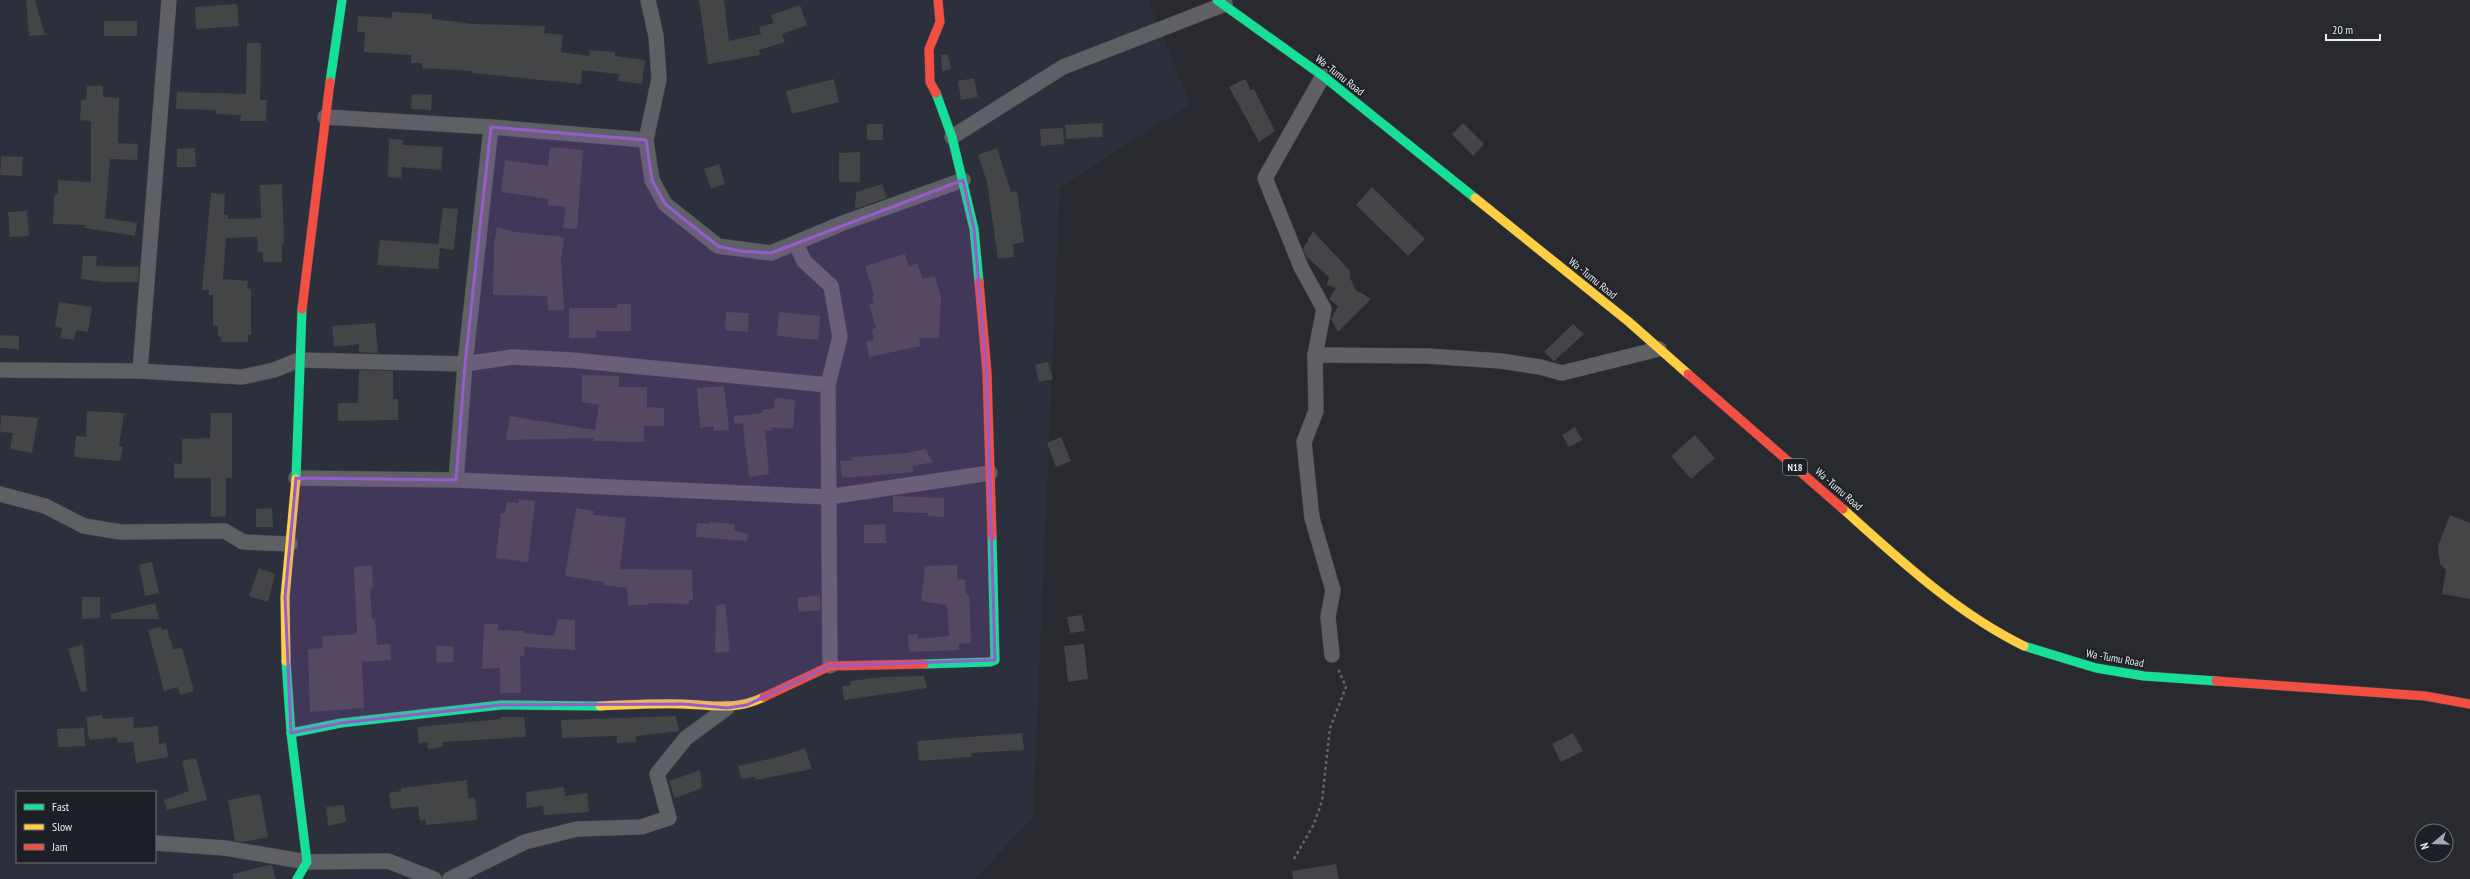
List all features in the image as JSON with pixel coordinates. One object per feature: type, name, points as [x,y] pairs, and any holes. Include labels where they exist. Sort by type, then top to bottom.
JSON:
[{"type":"main road","points":[[297,879],[307,862],[291,733],[285,642],[285,597],[296,478],[300,323],[325,117],[342,0]]},
{"type":"main road","points":[[291,733],[341,723],[501,705],[585,706],[683,704],[727,708],[747,705],[830,666],[982,662],[995,660],[987,373],[983,322],[974,229],[952,137],[942,105],[930,82],[928,70],[929,49],[940,22],[938,0]]},
{"type":"main road","name":"Wa -Tumu Road","points":[[1221,2],[1323,76],[1629,322],[1942,596],[1969,615],[2023,646],[2075,663],[2144,676],[2425,696],[2470,704]]},
{"type":"street","points":[[140,371],[169,0]]},
{"type":"street","points":[[648,0],[656,36],[659,79],[646,140],[652,180],[665,204],[718,246],[771,253],[796,244],[843,223],[963,180]]},
{"type":"street","points":[[952,137],[1063,67],[1221,2]]},
{"type":"street","points":[[1323,76],[1265,178],[1301,267],[1324,309],[1314,355],[1316,412],[1304,442],[1312,518],[1333,590],[1328,617],[1332,655]]},
{"type":"street","points":[[325,117],[491,127],[646,140]]},
{"type":"street","points":[[456,480],[465,364],[491,127]]},
{"type":"street","points":[[796,244],[804,261],[831,286],[840,337],[828,385],[830,666]]},
{"type":"street","points":[[1314,355],[1428,356],[1486,360],[1540,367],[1562,373],[1659,349]]},
{"type":"street","points":[[0,370],[140,371],[242,377],[274,370],[299,360],[465,364],[512,357],[571,360],[828,385]]},
{"type":"street","points":[[296,478],[456,480],[828,497],[990,473]]},
{"type":"street","points":[[0,494],[45,506],[84,526],[121,532],[225,531],[243,542],[290,544]]},
{"type":"street","points":[[450,879],[525,842],[577,829],[641,827],[669,818],[657,774],[686,738],[727,708]]},
{"type":"street","points":[[156,843],[225,848],[307,862],[388,861],[434,879]]},
{"type":"path","points":[[1294,859],[1314,824],[1322,801],[1330,728],[1346,687],[1332,655]]},
{"type":"highlighted area","points":[[491,127],[646,140],[652,180],[665,204],[718,246],[740,251],[771,253],[963,180],[974,229],[987,373],[995,660],[830,666],[747,705],[727,708],[683,704],[501,705],[341,723],[291,733],[285,597],[296,478],[456,480],[465,364]]},
{"type":"shaded area","points":[[0,0],[1148,0],[1190,104],[1060,187],[1033,817],[975,879],[0,879]]},
{"type":"building","points":[[26,0],[35,0],[45,35],[29,36]]},
{"type":"building","points":[[699,0],[724,0],[729,41],[761,34],[759,27],[774,23],[771,15],[800,5],[807,25],[782,34],[785,42],[759,50],[760,55],[708,64]]},
{"type":"building","points":[[237,4],[239,26],[196,29],[195,7]]},
{"type":"building","points":[[392,12],[432,14],[432,19],[474,24],[545,26],[544,33],[563,35],[561,52],[589,56],[590,50],[615,52],[615,56],[645,60],[642,84],[618,81],[619,74],[582,70],[581,84],[472,73],[473,71],[422,68],[422,63],[411,63],[411,55],[364,52],[365,32],[357,32],[358,16],[392,18]]},
{"type":"building","points":[[104,21],[137,21],[137,36],[104,36]]},
{"type":"building","points":[[247,43],[261,43],[260,100],[267,100],[266,121],[240,121],[241,115],[216,114],[216,110],[176,109],[177,92],[246,94]]},
{"type":"building","points":[[948,54],[951,69],[942,71],[941,55]]},
{"type":"building","points":[[974,78],[978,97],[961,100],[958,81]]},
{"type":"building","points":[[834,79],[839,102],[792,114],[786,91]]},
{"type":"building","points":[[1245,79],[1251,90],[1254,89],[1275,131],[1259,142],[1229,87]]},
{"type":"building","points":[[87,86],[103,86],[103,97],[119,98],[118,143],[138,144],[137,160],[110,159],[105,218],[137,223],[135,236],[85,228],[85,225],[53,224],[54,196],[58,193],[58,180],[91,182],[91,121],[80,120],[81,100],[86,100]]},
{"type":"building","points":[[412,94],[432,95],[431,110],[411,109]]},
{"type":"building","points":[[1102,123],[1103,137],[1066,139],[1065,125]]},
{"type":"building","points":[[1463,123],[1484,144],[1473,156],[1452,134]]},
{"type":"building","points":[[867,124],[883,124],[883,140],[867,140]]},
{"type":"building","points":[[1063,128],[1064,144],[1041,146],[1040,129]]},
{"type":"building","points":[[389,139],[403,140],[403,145],[443,147],[441,170],[402,167],[401,178],[388,177]]},
{"type":"building","points":[[550,147],[583,150],[577,229],[563,228],[566,207],[548,205],[548,199],[501,192],[505,160],[548,166]]},
{"type":"building","points":[[195,148],[196,167],[177,167],[177,149]]},
{"type":"building","points":[[997,148],[1011,192],[1017,191],[1024,242],[1013,244],[1014,257],[998,259],[987,182],[978,155]]},
{"type":"building","points":[[860,152],[860,182],[839,182],[839,153]]},
{"type":"building","points":[[1,156],[23,157],[22,176],[0,175]]},
{"type":"building","points":[[719,164],[725,184],[711,189],[704,169]]},
{"type":"building","points":[[282,184],[284,244],[282,244],[282,262],[263,262],[263,252],[258,252],[257,237],[226,238],[223,279],[248,281],[247,288],[251,289],[251,335],[248,335],[248,342],[221,342],[221,337],[218,336],[218,326],[213,326],[213,295],[209,295],[209,290],[202,290],[211,193],[225,194],[224,214],[228,215],[228,219],[261,218],[260,185]]},
{"type":"building","points":[[882,184],[887,198],[855,209],[856,192]]},
{"type":"building","points":[[1372,187],[1425,239],[1408,256],[1356,205]]},
{"type":"building","points":[[443,208],[458,209],[454,250],[440,248],[438,269],[377,265],[380,240],[438,244]]},
{"type":"building","points":[[27,211],[29,236],[10,237],[8,212]]},
{"type":"building","points":[[497,227],[514,232],[564,237],[561,261],[564,310],[548,310],[547,296],[493,295],[494,245]]},
{"type":"building","points":[[1313,231],[1350,271],[1350,278],[1356,290],[1371,299],[1338,332],[1331,319],[1338,306],[1329,299],[1336,288],[1327,285],[1329,277],[1307,257],[1303,249]]},
{"type":"building","points":[[905,254],[909,267],[917,263],[923,279],[935,276],[941,298],[939,338],[919,338],[921,346],[869,357],[866,342],[874,340],[872,329],[876,328],[869,304],[874,303],[872,296],[874,295],[865,266]]},
{"type":"building","points":[[83,256],[97,256],[96,266],[139,267],[138,282],[103,282],[81,279]]},
{"type":"building","points":[[59,302],[92,307],[88,332],[76,330],[74,340],[60,338],[62,328],[55,327]]},
{"type":"building","points":[[617,304],[631,304],[631,331],[596,331],[596,338],[569,338],[569,308],[617,308]]},
{"type":"building","points":[[726,312],[749,313],[748,332],[725,330]]},
{"type":"building","points":[[779,312],[820,316],[818,340],[777,336]]},
{"type":"building","points":[[375,323],[378,353],[359,352],[359,344],[334,347],[332,326]]},
{"type":"building","points":[[1573,324],[1584,334],[1554,361],[1544,352]]},
{"type":"building","points":[[0,335],[19,336],[19,349],[0,348]]},
{"type":"building","points":[[1048,362],[1053,379],[1039,382],[1035,365]]},
{"type":"building","points":[[359,370],[393,371],[393,399],[398,399],[398,420],[338,421],[338,403],[358,403]]},
{"type":"building","points":[[582,375],[619,376],[619,387],[647,387],[647,407],[664,408],[664,426],[644,426],[644,442],[593,441],[594,438],[506,440],[510,416],[595,430],[599,405],[582,402]]},
{"type":"building","points":[[724,386],[729,430],[714,431],[713,426],[700,428],[697,388]]},
{"type":"building","points":[[775,398],[795,400],[793,429],[772,427],[773,430],[765,431],[769,474],[749,477],[743,424],[734,423],[734,416],[763,413],[763,410],[774,408]]},
{"type":"building","points":[[87,411],[124,413],[119,446],[123,447],[120,461],[74,457],[76,436],[86,437]]},
{"type":"building","points":[[211,413],[232,413],[232,478],[226,478],[226,516],[211,517],[211,478],[174,478],[174,463],[182,464],[182,439],[210,438]]},
{"type":"building","points":[[1,415],[38,418],[32,453],[10,449],[13,433],[0,432]]},
{"type":"building","points":[[1575,427],[1582,440],[1569,447],[1562,435]]},
{"type":"building","points":[[1695,435],[1715,458],[1691,479],[1671,456]]},
{"type":"building","points":[[1061,437],[1071,461],[1056,467],[1047,443]]},
{"type":"building","points":[[925,449],[933,462],[913,466],[913,472],[842,478],[840,461],[853,460],[852,457],[907,453]]},
{"type":"building","points":[[893,496],[944,498],[944,517],[927,516],[928,513],[893,512]]},
{"type":"building","points":[[519,499],[535,501],[528,562],[496,558],[501,513],[505,513],[507,502],[518,503]]},
{"type":"building","points":[[272,508],[273,527],[256,527],[256,509]]},
{"type":"building","points":[[576,508],[594,511],[593,515],[626,518],[620,569],[692,570],[693,600],[689,600],[689,604],[648,603],[648,605],[628,605],[627,588],[604,585],[604,582],[565,576]]},
{"type":"building","points":[[2450,515],[2470,523],[2470,599],[2442,594],[2446,570],[2440,564],[2438,546]]},
{"type":"building","points":[[710,522],[735,524],[734,530],[748,534],[747,541],[696,537],[697,523],[710,524]]},
{"type":"building","points":[[885,524],[886,543],[864,543],[864,525]]},
{"type":"building","points":[[152,562],[159,593],[145,596],[139,565]]},
{"type":"building","points":[[372,565],[373,588],[370,589],[372,619],[375,619],[377,645],[390,644],[391,660],[362,662],[364,708],[310,712],[308,649],[323,648],[322,636],[357,634],[354,567]]},
{"type":"building","points":[[957,565],[957,580],[965,579],[966,595],[969,595],[971,643],[959,644],[959,650],[909,652],[908,635],[917,634],[918,639],[949,636],[947,605],[921,601],[925,566]]},
{"type":"building","points":[[259,568],[275,574],[268,602],[249,596]]},
{"type":"building","points":[[820,595],[821,610],[799,612],[797,598]]},
{"type":"building","points":[[82,597],[100,597],[100,618],[82,619]]},
{"type":"building","points":[[155,603],[159,619],[111,619],[111,614]]},
{"type":"building","points":[[725,604],[730,651],[715,653],[716,605]]},
{"type":"building","points":[[1082,615],[1085,631],[1070,633],[1067,617]]},
{"type":"building","points":[[558,619],[575,620],[575,650],[524,647],[525,656],[520,656],[521,693],[500,693],[500,668],[482,669],[484,624],[498,624],[498,630],[524,631],[524,633],[554,636]]},
{"type":"building","points":[[161,627],[162,630],[167,629],[173,649],[182,648],[194,691],[180,695],[178,687],[164,691],[148,630]]},
{"type":"building","points":[[83,644],[87,691],[81,692],[68,649]]},
{"type":"building","points":[[1084,644],[1088,679],[1068,682],[1064,646]]},
{"type":"building","points":[[436,646],[453,646],[454,662],[437,663]]},
{"type":"building","points":[[924,676],[927,688],[844,700],[842,686],[851,685],[850,681],[882,677]]},
{"type":"building","points":[[102,715],[103,719],[133,717],[134,728],[158,726],[159,744],[166,743],[168,757],[136,763],[133,742],[118,743],[117,737],[89,740],[86,717]]},
{"type":"building","points":[[676,716],[679,731],[636,736],[636,742],[617,743],[617,736],[562,738],[561,720]]},
{"type":"building","points":[[501,717],[524,717],[526,737],[443,742],[443,747],[428,749],[427,742],[419,743],[417,727],[501,719]]},
{"type":"building","points":[[84,728],[85,746],[58,747],[57,729]]},
{"type":"building","points":[[1022,733],[1024,750],[971,753],[972,757],[919,761],[917,741]]},
{"type":"building","points":[[1573,733],[1583,751],[1561,762],[1552,744]]},
{"type":"building","points":[[805,748],[812,769],[756,780],[755,777],[741,779],[738,766],[782,756]]},
{"type":"building","points":[[196,758],[207,800],[167,810],[164,800],[189,791],[182,761]]},
{"type":"building","points":[[700,770],[702,788],[675,798],[669,781]]},
{"type":"building","points":[[467,780],[468,798],[475,798],[477,820],[426,825],[426,820],[420,821],[418,806],[391,809],[389,793],[401,791],[401,788]]},
{"type":"building","points":[[564,787],[565,796],[587,793],[589,812],[544,815],[543,806],[527,808],[526,792]]},
{"type":"building","points":[[260,794],[268,837],[243,842],[235,841],[228,800]]},
{"type":"building","points":[[344,805],[346,822],[328,826],[326,807]]},
{"type":"building","points":[[1336,864],[1339,879],[1293,879],[1292,871]]},
{"type":"building","points":[[272,865],[276,879],[233,879],[233,874]]},
{"type":"traffic: fast","points":[[330,82],[342,0]]},
{"type":"traffic: fast","points":[[1217,0],[1323,76],[1475,198]]},
{"type":"traffic: fast","points":[[936,93],[952,137],[974,229],[979,282]]},
{"type":"traffic: fast","points":[[296,479],[302,309]]},
{"type":"traffic: fast","points":[[924,664],[990,662],[995,660],[992,536]]},
{"type":"traffic: fast","points":[[2024,646],[2096,668],[2144,676],[2216,681]]},
{"type":"traffic: fast","points":[[286,661],[291,733],[307,862],[297,879]]},
{"type":"traffic: fast","points":[[291,733],[341,723],[501,705],[600,706]]},
{"type":"traffic: slow","points":[[1475,198],[1629,322],[1688,374]]},
{"type":"traffic: slow","points":[[286,661],[285,597],[296,479]]},
{"type":"traffic: slow","points":[[1843,509],[1907,566],[1951,601],[1999,632],[2024,646]]},
{"type":"traffic: slow","points":[[600,706],[663,704],[734,706],[764,697]]},
{"type":"traffic: jam","points":[[936,93],[930,82],[929,49],[940,22],[938,0]]},
{"type":"traffic: jam","points":[[302,309],[330,82]]},
{"type":"traffic: jam","points":[[979,282],[987,373],[992,536]]},
{"type":"traffic: jam","points":[[1688,374],[1843,509]]},
{"type":"traffic: jam","points":[[764,697],[830,666],[924,664]]},
{"type":"traffic: jam","points":[[2216,681],[2425,696],[2470,704]]}]
